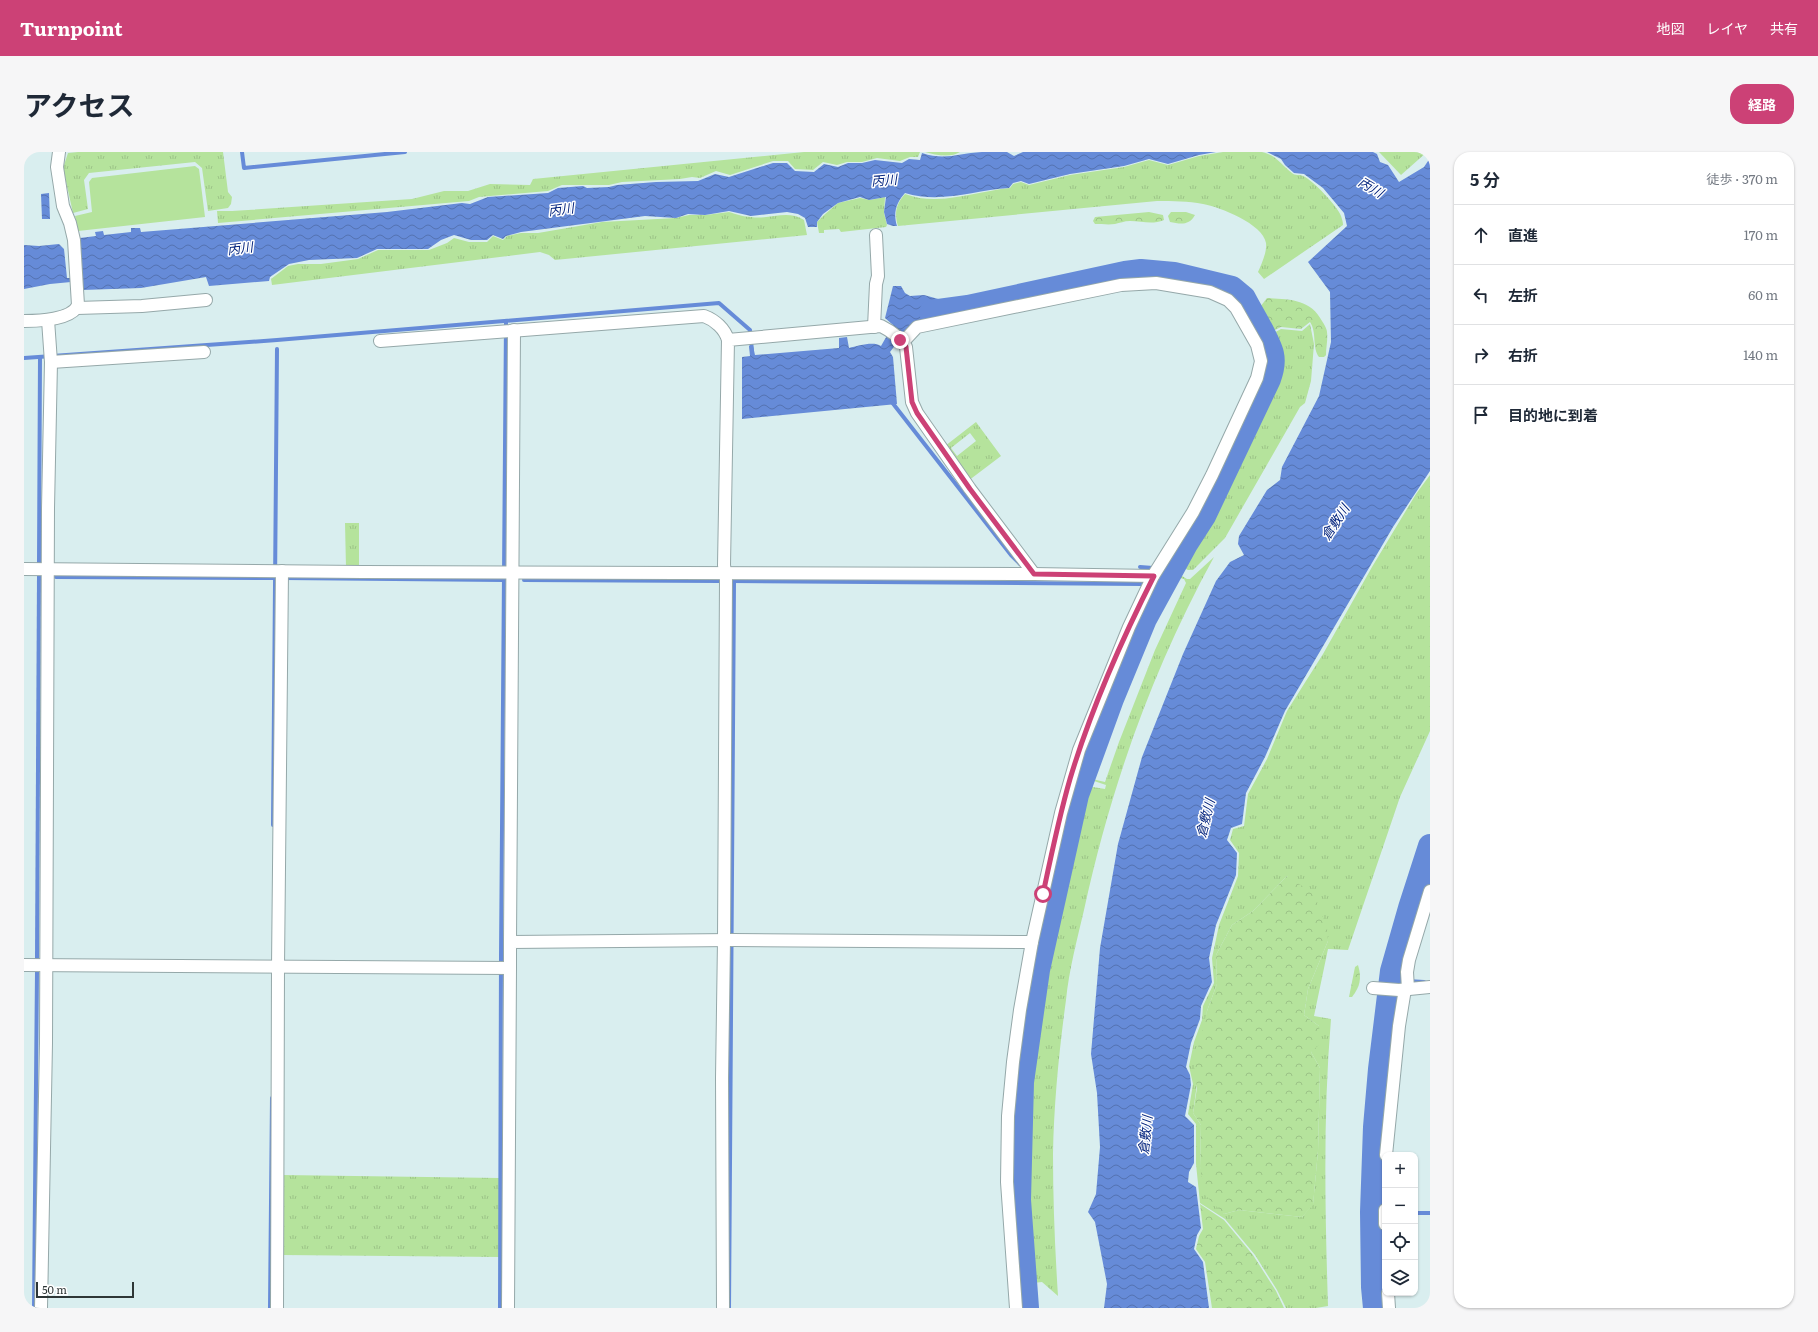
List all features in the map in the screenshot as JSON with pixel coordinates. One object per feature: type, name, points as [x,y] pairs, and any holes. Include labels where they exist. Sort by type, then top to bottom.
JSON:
[{"type":"street","points":[[58,152],[57,167],[63,206],[70,223],[74,240],[78,282],[77,308]]},
{"type":"street","points":[[874,327],[876,284],[878,276],[876,234]]},
{"type":"street","points":[[902,341],[917,328],[1121,285],[1156,283],[1210,292],[1228,300],[1236,308],[1257,345],[1261,361],[1257,378],[1212,475],[1193,512],[1154,576],[1129,627],[1079,750],[1060,813],[1032,942],[1020,1010],[1008,1116],[1007,1182],[1016,1308]]},
{"type":"street","points":[[24,321],[48,320],[72,312],[77,308],[142,306],[206,300]]},
{"type":"street","points":[[380,341],[704,316],[710,318],[725,331],[728,340],[725,468],[725,574],[729,940],[722,1078],[723,1308]]},
{"type":"street","points":[[41,1308],[46,965],[48,569],[51,357],[48,320]]},
{"type":"street","points":[[728,340],[881,326],[889,330],[902,341],[906,347],[912,402],[917,413],[970,489],[1034,574]]},
{"type":"street","points":[[508,1308],[504,968],[510,942],[507,573],[509,330]]},
{"type":"street","points":[[51,357],[204,352]]},
{"type":"street","points":[[24,569],[279,574],[1034,574],[1154,576]]},
{"type":"street","points":[[277,1308],[274,967],[279,574]]},
{"type":"street","points":[[1386,1152],[1399,1026],[1409,960],[1430,891]]},
{"type":"street","points":[[510,942],[729,940],[1032,942]]},
{"type":"street","points":[[24,965],[504,968]]},
{"type":"street","points":[[1375,988],[1406,986],[1430,987]]},
{"type":"street","points":[[1388,1296],[1389,1308]]},
{"type":"green space","points":[[223,152],[228,192],[232,197],[231,204],[228,208],[208,211],[202,168],[195,162],[89,173],[84,180],[88,209],[73,213],[63,168],[68,153]]},
{"type":"green space","points":[[804,152],[920,152],[918,157],[910,157],[900,161],[877,158],[862,162],[847,162],[837,165],[823,162],[813,170],[795,169],[788,161],[773,161],[730,175],[716,171],[700,178],[692,177],[622,182],[609,185],[562,185],[548,191],[479,197],[469,201],[218,223],[217,211],[412,199],[444,191],[468,191],[490,184],[530,185],[533,179]]},
{"type":"green space","points":[[925,152],[960,152],[952,155],[938,155]]},
{"type":"green space","points":[[1223,152],[1262,152],[1271,155],[1293,174],[1307,178],[1319,188],[1339,212],[1343,225],[1264,279],[1258,272],[1265,254],[1266,243],[1263,236],[1257,229],[1230,213],[1197,203],[1157,201],[898,226],[896,213],[898,205],[905,194],[918,198],[944,199],[1010,188],[1013,184],[1021,182],[1029,185],[1070,175],[1124,167],[1149,160],[1168,165],[1199,156]]},
{"type":"green space","points":[[1379,152],[1427,152],[1401,175]]},
{"type":"green space","points":[[195,166],[199,169],[205,217],[78,231],[75,216],[92,212],[89,182],[92,178]]},
{"type":"green space","points":[[885,197],[884,213],[887,225],[886,227],[841,232],[839,229],[824,230],[824,233],[819,233],[817,222],[838,203],[860,198],[870,200]]},
{"type":"green space","points":[[729,212],[758,218],[785,215],[798,217],[804,220],[807,235],[555,260],[549,255],[540,252],[272,285],[271,279],[288,266],[298,264],[321,264],[358,259],[378,250],[429,250],[447,243],[454,238],[469,242],[487,242],[493,236],[503,240],[507,236],[521,233],[538,233],[602,222],[676,218],[689,215],[706,215]]},
{"type":"green space","points":[[1149,212],[1163,215],[1164,220],[1151,223],[1128,221],[1115,224],[1095,224],[1093,221],[1095,217]]},
{"type":"green space","points":[[1171,212],[1186,212],[1195,215],[1193,219],[1187,223],[1177,223],[1170,222],[1168,216]]},
{"type":"green space","points":[[1267,298],[1291,300],[1306,304],[1312,308],[1327,331],[1326,355],[1324,357],[1319,357],[1317,353],[1310,322],[1301,329],[1281,327],[1269,333],[1260,307]]},
{"type":"green space","points":[[1310,324],[1314,344],[1311,381],[1305,403],[1300,407],[1225,538],[1193,570],[1188,570],[1180,566],[1211,516],[1272,387],[1276,373],[1277,355],[1270,335],[1281,329],[1302,331]]},
{"type":"green space","points":[[976,422],[1001,456],[968,481],[945,446]],"holes":[[[970,433],[976,441],[957,456],[951,448]]]},
{"type":"green space","points":[[1430,475],[1430,731],[1400,797],[1348,950],[1328,949],[1314,1016],[1331,1019],[1328,1055],[1326,1126],[1328,1306],[1316,1308],[1286,1308],[1277,1290],[1255,1255],[1225,1219],[1200,1203],[1196,1164],[1196,1124],[1188,1114],[1193,1084],[1189,1066],[1194,1042],[1202,1020],[1203,1006],[1214,983],[1212,958],[1219,925],[1238,876],[1239,853],[1230,840],[1233,829],[1244,826],[1248,794],[1267,759],[1287,711],[1323,654],[1372,567],[1416,494]],"holes":[[[1287,876],[1328,941],[1308,989],[1304,1015],[1319,1026],[1311,1052],[1320,1068],[1318,1151],[1313,1204],[1302,1217],[1239,1210],[1224,1214],[1200,1167],[1201,1125],[1193,1113],[1207,1011],[1217,984],[1216,955],[1232,925],[1253,911]]]},
{"type":"green space","points":[[345,523],[359,523],[359,568],[346,568]]},
{"type":"green space","points":[[1214,557],[1172,642],[1136,729],[1107,818],[1069,978],[1059,1058],[1053,1154],[1058,1296],[1042,1282],[1033,1283],[1029,1231],[1026,1154],[1027,1103],[1033,1040],[1044,967],[1059,894],[1087,786],[1105,789],[1106,785],[1091,780],[1129,674],[1153,619],[1177,573],[1187,579],[1190,579]],"holes":[[[1177,577],[1184,579],[1186,583],[1155,650],[1105,782],[1092,779],[1130,675],[1155,620]]]},
{"type":"green space","points":[[1287,876],[1314,894],[1327,928],[1328,941],[1308,989],[1304,1015],[1319,1026],[1321,1043],[1311,1052],[1320,1068],[1318,1151],[1313,1205],[1302,1217],[1239,1210],[1224,1214],[1205,1195],[1200,1167],[1201,1125],[1193,1113],[1197,1088],[1194,1063],[1207,1011],[1217,984],[1216,955],[1232,925],[1253,911]]},
{"type":"green space","points":[[1358,965],[1360,978],[1357,990],[1352,997],[1349,997],[1355,967]]},
{"type":"green space","points":[[283,1175],[499,1178],[499,1257],[282,1255]]},
{"type":"green space","points":[[1200,1204],[1224,1220],[1253,1255],[1276,1291],[1284,1308],[1212,1308],[1205,1262],[1196,1249],[1199,1236],[1203,1229]]},
{"type":"water","name":"丙川","points":[[982,152],[1007,152],[1014,156],[1023,152],[1216,152],[1199,155],[1168,164],[1149,159],[1124,166],[1070,174],[1029,184],[1021,181],[1013,183],[1009,188],[944,197],[918,196],[905,193],[899,201],[895,212],[897,226],[887,224],[884,212],[886,197],[869,200],[860,197],[838,203],[823,214],[817,222],[817,227],[808,227],[805,218],[798,214],[787,212],[751,216],[729,211],[705,215],[688,214],[676,218],[645,216],[521,232],[506,236],[503,239],[493,235],[487,240],[471,240],[454,235],[441,240],[428,249],[377,249],[357,258],[309,260],[289,264],[270,277],[269,281],[209,286],[206,277],[141,288],[83,290],[80,238],[96,236],[95,232],[103,231],[104,235],[131,232],[131,228],[140,228],[141,232],[387,212],[462,203],[470,204],[488,197],[548,193],[558,188],[583,186],[587,188],[609,187],[656,182],[698,181],[715,174],[729,177],[773,163],[787,163],[795,171],[814,172],[824,164],[838,167],[848,163],[862,163],[875,160],[902,163],[909,159],[920,160],[922,153],[938,156],[952,156]]},
{"type":"water","points":[[1267,152],[1373,152],[1377,154],[1380,162],[1388,165],[1399,182],[1424,167],[1430,158],[1430,471],[1393,527],[1285,711],[1265,757],[1246,793],[1242,824],[1231,828],[1227,840],[1237,853],[1236,875],[1216,925],[1209,958],[1212,982],[1201,1006],[1200,1019],[1191,1043],[1186,1067],[1190,1075],[1191,1085],[1185,1116],[1194,1125],[1194,1163],[1189,1172],[1188,1182],[1196,1187],[1201,1228],[1197,1235],[1194,1249],[1203,1262],[1209,1308],[1104,1308],[1107,1284],[1095,1222],[1088,1212],[1096,1194],[1100,1147],[1097,1093],[1091,1054],[1100,948],[1118,844],[1142,757],[1183,654],[1216,581],[1230,562],[1244,555],[1238,544],[1239,536],[1267,490],[1280,480],[1282,467],[1319,396],[1331,342],[1330,292],[1308,262],[1347,226],[1344,213],[1323,188],[1304,174],[1294,173],[1281,159]]},
{"type":"water","points":[[49,193],[50,219],[42,219],[41,194]]},
{"type":"water","points":[[59,244],[64,249],[67,278],[71,278],[71,282],[24,289],[24,245],[39,246]]},
{"type":"water","points":[[893,286],[901,286],[905,293],[910,296],[924,295],[949,302],[962,301],[964,312],[912,323],[890,352],[893,357],[897,404],[742,419],[742,357],[750,356],[749,346],[753,346],[755,355],[839,348],[839,338],[847,337],[849,348],[870,344],[881,346],[893,325],[885,318]]},
{"type":"waterway","points":[[242,152],[244,168],[405,152]]},
{"type":"waterway","points":[[931,312],[968,307],[1125,273],[1141,271],[1174,274],[1232,288],[1244,298],[1260,326],[1273,357],[1269,379],[1204,516],[1186,544],[1145,619],[1112,699],[1077,795],[1038,970],[1022,1082],[1019,1200],[1027,1308]]},
{"type":"waterway","points":[[24,358],[277,340],[719,303],[750,330],[752,351]]},
{"type":"waterway","points":[[500,1308],[506,321]]},
{"type":"waterway","points":[[273,825],[277,349]]},
{"type":"waterway","points":[[39,564],[40,357]]},
{"type":"waterway","points":[[891,401],[1011,555],[1020,564]]},
{"type":"waterway","points":[[1140,567],[1153,568]]},
{"type":"waterway","points":[[1162,574],[1168,577]]},
{"type":"waterway","points":[[37,958],[39,575]]},
{"type":"waterway","points":[[56,577],[277,578]]},
{"type":"waterway","points":[[284,578],[504,580]]},
{"type":"waterway","points":[[524,580],[720,581]]},
{"type":"waterway","points":[[732,581],[1142,584]]},
{"type":"waterway","points":[[729,1308],[734,582]]},
{"type":"waterway","points":[[1153,590],[1158,594]]},
{"type":"waterway","points":[[1375,1308],[1373,1287],[1372,1212],[1375,1127],[1380,1069],[1392,971],[1430,846]]},
{"type":"waterway","points":[[34,1308],[37,972]]},
{"type":"waterway","points":[[1391,980],[1424,982]]},
{"type":"waterway","points":[[270,1308],[272,1098]]},
{"type":"waterway","points":[[1372,1212],[1382,1212]]},
{"type":"waterway","points":[[1418,1213],[1430,1213]]},
{"type":"route","points":[[900,340],[906,347],[912,402],[917,413],[970,489],[1034,574],[1154,576],[1129,627],[1079,750],[1060,813],[1043,894]]},
{"type":"water label","name":"倉敷川","points":[[1335,522]]},
{"type":"water label","name":"倉敷川","points":[[1205,818]]},
{"type":"water label","name":"倉敷川","points":[[1145,1135]]}]
